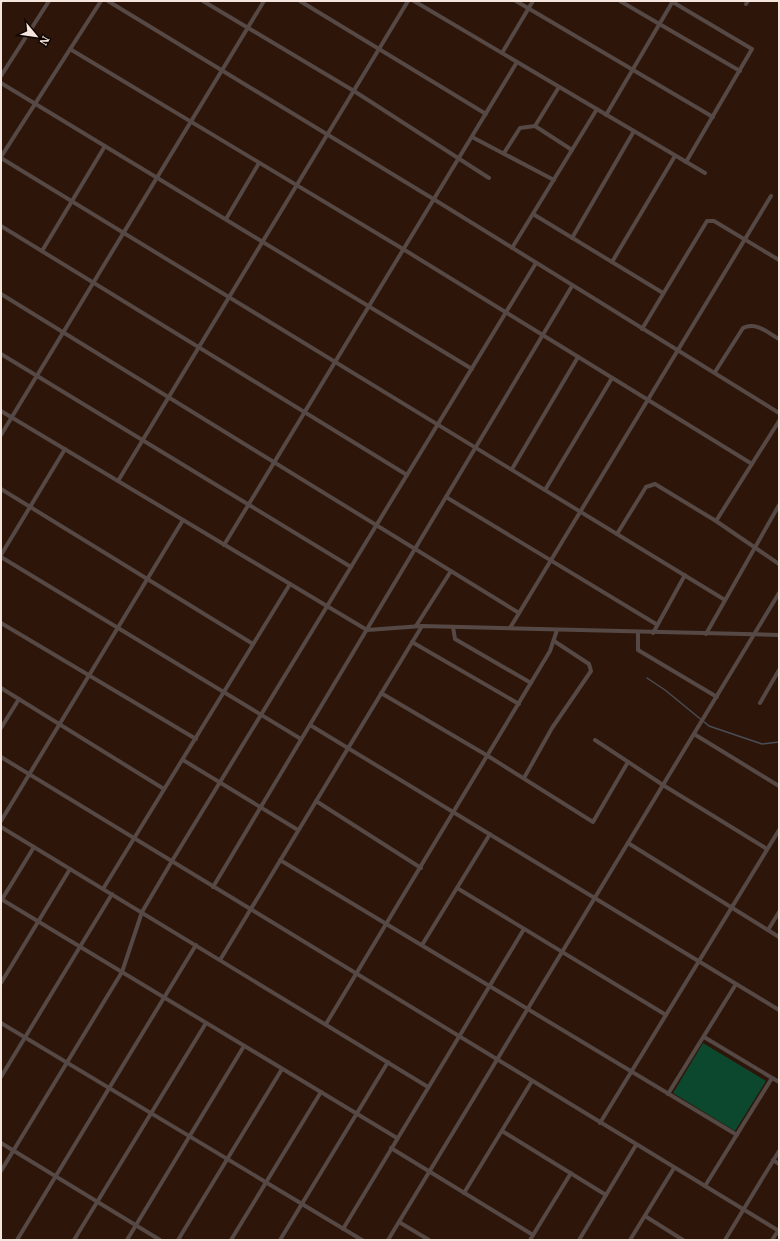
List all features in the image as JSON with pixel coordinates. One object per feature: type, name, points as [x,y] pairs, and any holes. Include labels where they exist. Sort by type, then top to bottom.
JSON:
[{"type":"street","points":[[1,76],[49,1]]},
{"type":"street","points":[[101,1],[1,158],[725,600]]},
{"type":"street","points":[[108,1],[435,200],[779,413]]},
{"type":"street","points":[[203,1],[354,91],[489,178]]},
{"type":"street","points":[[1,435],[264,1]]},
{"type":"street","points":[[300,1],[486,114]]},
{"type":"street","points":[[118,481],[408,1]]},
{"type":"street","points":[[414,1],[705,173]]},
{"type":"street","points":[[516,1],[713,117]]},
{"type":"street","points":[[502,53],[533,1]]},
{"type":"street","points":[[620,1],[740,71]]},
{"type":"street","points":[[606,115],[672,1],[752,49],[686,162]]},
{"type":"street","points":[[70,49],[403,249],[752,464]]},
{"type":"street","points":[[224,545],[334,361],[435,200],[517,62]]},
{"type":"street","points":[[1,83],[472,369]]},
{"type":"street","points":[[535,126],[559,87]]},
{"type":"street","points":[[512,248],[597,109]]},
{"type":"street","points":[[504,154],[520,128],[535,126],[572,150]]},
{"type":"street","points":[[572,238],[634,131]]},
{"type":"street","points":[[472,137],[554,180]]},
{"type":"street","points":[[42,251],[105,146]]},
{"type":"street","points":[[612,262],[675,156]]},
{"type":"street","points":[[226,219],[259,163]]},
{"type":"street","points":[[510,628],[770,196]]},
{"type":"street","points":[[533,214],[663,293]]},
{"type":"street","points":[[642,329],[707,221],[714,221],[779,260]]},
{"type":"street","points":[[1,226],[407,475]]},
{"type":"street","points":[[1,1171],[122,972],[142,912],[172,861],[536,263]]},
{"type":"street","points":[[213,887],[572,286]]},
{"type":"street","points":[[1,294],[519,613]]},
{"type":"street","points":[[715,372],[744,328],[749,325],[755,325],[779,339]]},
{"type":"street","points":[[1,354],[351,567]]},
{"type":"street","points":[[512,469],[578,357]]},
{"type":"street","points":[[545,490],[612,378]]},
{"type":"street","points":[[1,411],[367,630],[422,626],[754,636],[779,635]]},
{"type":"street","points":[[716,520],[779,421]]},
{"type":"street","points":[[65,449],[1,556],[302,739]]},
{"type":"street","points":[[617,534],[646,487],[653,484],[716,520],[779,564]]},
{"type":"street","points":[[1,489],[253,644]]},
{"type":"street","points":[[446,497],[656,624]]},
{"type":"street","points":[[706,634],[779,504]]},
{"type":"street","points":[[1,821],[183,520]]},
{"type":"street","points":[[416,626],[451,571]]},
{"type":"street","points":[[653,633],[656,624],[685,575]]},
{"type":"street","points":[[103,889],[290,584]]},
{"type":"street","points":[[388,1240],[779,593]]},
{"type":"street","points":[[1,622],[196,739]]},
{"type":"street","points":[[220,960],[422,626]]},
{"type":"street","points":[[453,627],[455,639],[531,683]]},
{"type":"street","points":[[326,1024],[355,973],[387,924],[519,704],[550,651],[557,630]]},
{"type":"street","points":[[638,632],[638,650],[717,697]]},
{"type":"street","points":[[524,778],[552,728],[591,671],[589,664],[554,641]]},
{"type":"street","points":[[412,642],[519,704]]},
{"type":"street","points":[[760,703],[779,670]]},
{"type":"street","points":[[1,688],[164,790]]},
{"type":"street","points":[[381,693],[488,756],[593,822],[628,762]]},
{"type":"street","points":[[1,728],[19,699]]},
{"type":"street","points":[[310,725],[779,1010]]},
{"type":"street","points":[[694,734],[779,786]]},
{"type":"street","points":[[595,740],[663,786],[767,849]]},
{"type":"street","points":[[1,757],[778,1231],[772,1240]]},
{"type":"street","points":[[182,760],[298,830]]},
{"type":"street","points":[[316,801],[421,868]]},
{"type":"street","points":[[1,827],[428,1087]]},
{"type":"street","points":[[600,1123],[779,830]]},
{"type":"street","points":[[422,945],[490,834]]},
{"type":"street","points":[[628,843],[779,937]]},
{"type":"street","points":[[34,847],[1,900],[397,1138]]},
{"type":"street","points":[[280,860],[736,1135]]},
{"type":"street","points":[[1,984],[70,869]]},
{"type":"street","points":[[457,888],[666,1015]]},
{"type":"street","points":[[1,1077],[112,894]]},
{"type":"street","points":[[768,930],[779,912]]},
{"type":"street","points":[[343,1228],[524,929]]},
{"type":"street","points":[[17,1240],[196,945]]},
{"type":"street","points":[[668,1094],[736,984]]},
{"type":"street","points":[[1,1023],[362,1240]]},
{"type":"street","points":[[74,1240],[206,1023]]},
{"type":"street","points":[[704,1037],[779,1082]]},
{"type":"street","points":[[127,1240],[244,1046]]},
{"type":"street","points":[[280,1240],[388,1062]]},
{"type":"street","points":[[178,1240],[282,1069]]},
{"type":"street","points":[[705,1186],[772,1078]]},
{"type":"street","points":[[464,1193],[532,1081]]},
{"type":"street","points":[[231,1240],[320,1092]]},
{"type":"street","points":[[502,1131],[606,1195]]},
{"type":"street","points":[[1,1143],[160,1240]]},
{"type":"street","points":[[579,1240],[636,1145]]},
{"type":"street","points":[[391,1148],[533,1235]]},
{"type":"street","points":[[724,1240],[779,1151]]},
{"type":"street","points":[[773,1160],[779,1164]]},
{"type":"street","points":[[630,1240],[674,1168]]},
{"type":"street","points":[[530,1240],[571,1173]]},
{"type":"street","points":[[645,1216],[683,1240]]},
{"type":"street","points":[[399,1222],[429,1240]]},
{"type":"green space","points":[[703,1043],[766,1081],[735,1131],[673,1093]]},
{"type":"waterway","points":[[647,678],[665,690],[709,726],[762,744],[779,742]]}]
